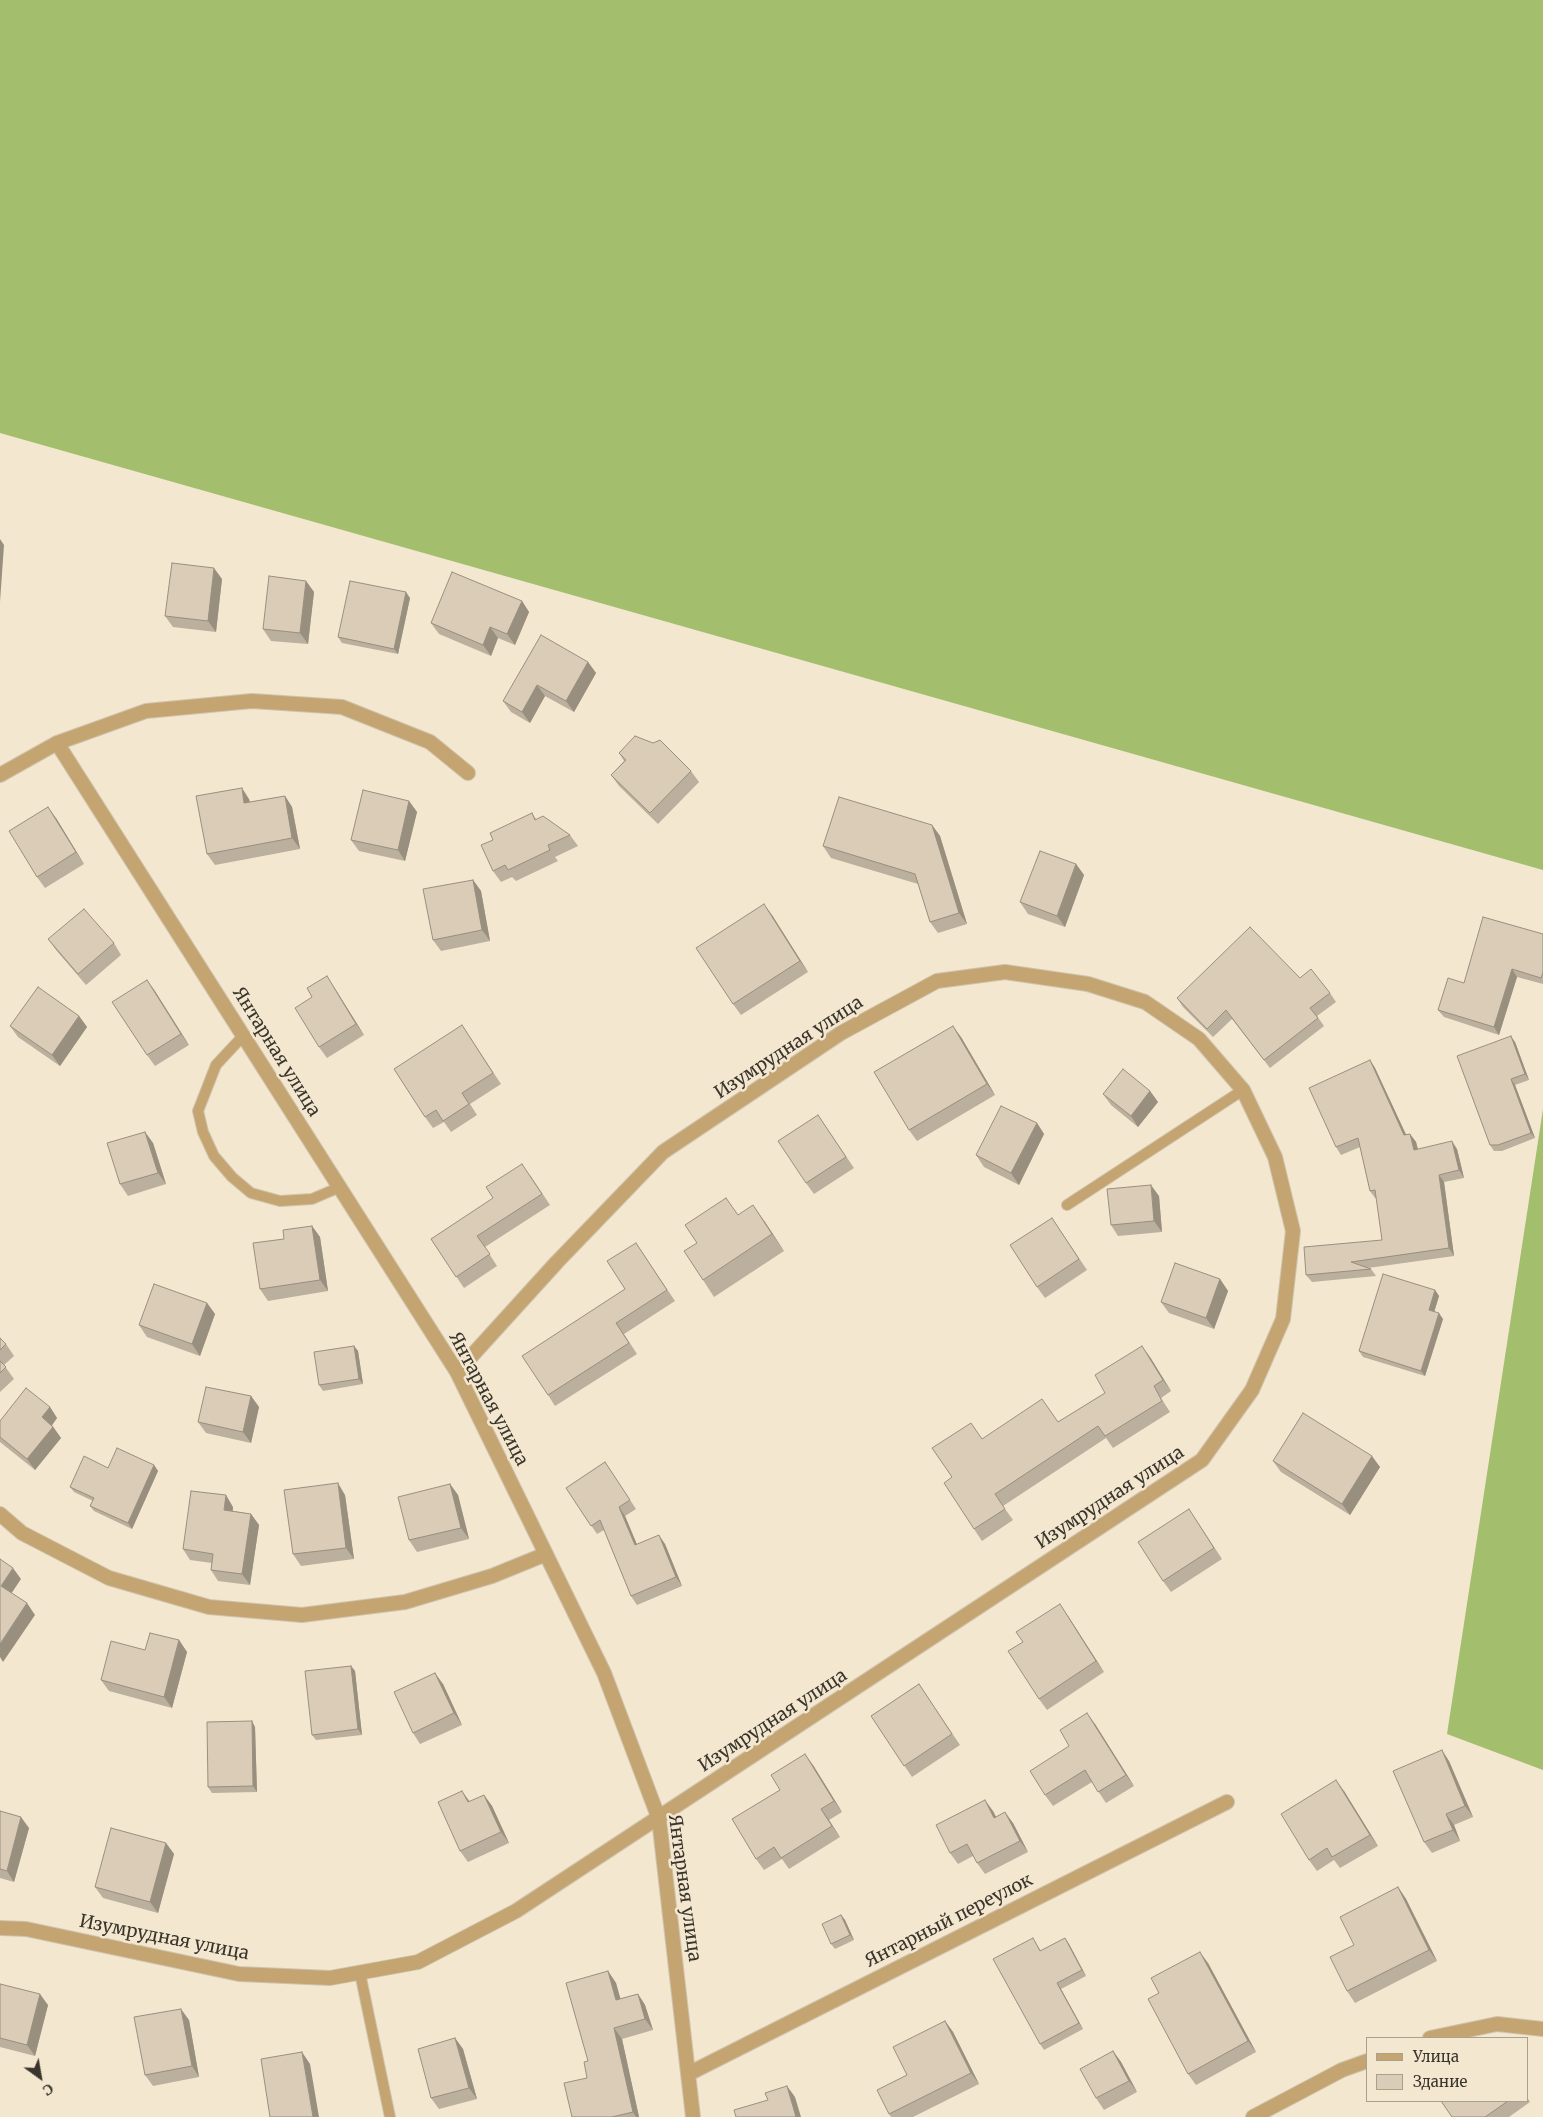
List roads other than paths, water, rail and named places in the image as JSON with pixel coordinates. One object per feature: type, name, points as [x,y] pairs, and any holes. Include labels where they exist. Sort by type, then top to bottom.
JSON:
[{"type":"street","points":[[0,775],[57,743],[146,711],[252,701],[342,707],[430,742],[468,773]]},
{"type":"street","name":"Янтарная улица","points":[[57,743],[457,1372],[604,1673],[659,1819],[693,2117]]},
{"type":"street","name":"Изумрудная улица","points":[[0,1928],[26,1929],[239,1974],[330,1978],[418,1962],[516,1911],[659,1819],[1202,1460],[1252,1390],[1283,1319],[1293,1231],[1275,1157],[1243,1090],[1199,1039],[1145,1002],[1088,984],[1005,972],[937,981],[841,1033],[663,1152],[557,1262],[457,1372]]},
{"type":"street","points":[[0,1514],[22,1533],[109,1578],[209,1607],[302,1616],[405,1602],[492,1576],[546,1554]]},
{"type":"street","name":"Янтарный переулок","points":[[688,2074],[1227,1802]]},
{"type":"street","points":[[1435,2037],[1497,2024],[1543,2028]]},
{"type":"street","points":[[1253,2117],[1342,2070],[1366,2061]]},
{"type":"lane","points":[[244,1036],[216,1065],[198,1111],[203,1132],[214,1156],[232,1177],[251,1192],[280,1201],[312,1199],[340,1187]]},
{"type":"lane","points":[[1067,1205],[1243,1090]]},
{"type":"lane","points":[[360,1973],[390,2117]]}]
